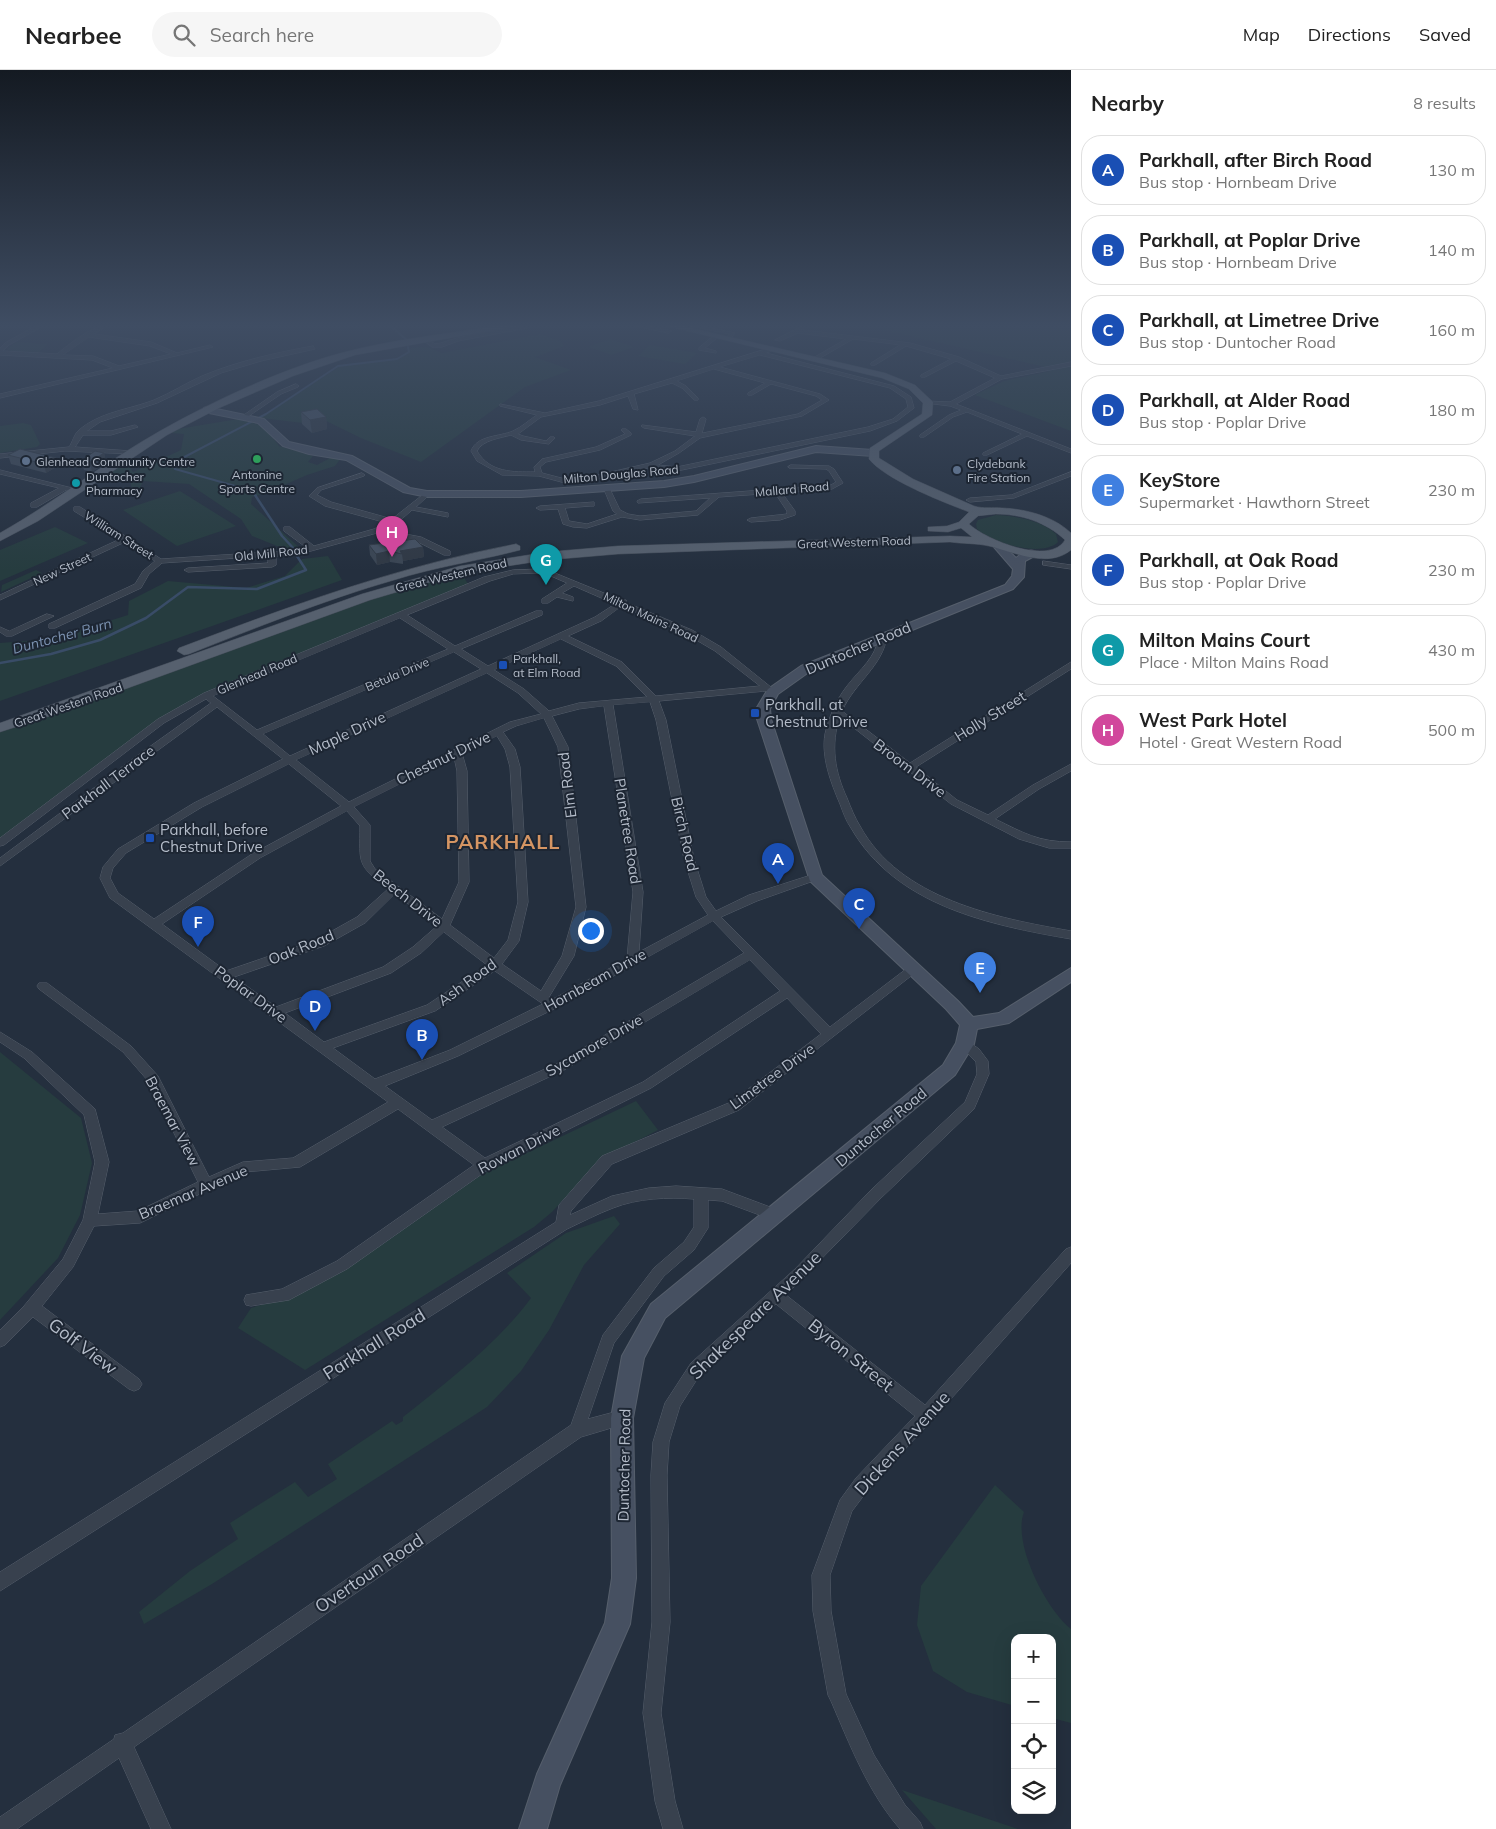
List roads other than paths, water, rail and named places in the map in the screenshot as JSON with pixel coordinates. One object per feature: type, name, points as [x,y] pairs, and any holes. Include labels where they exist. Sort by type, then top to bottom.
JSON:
[{"type":"main road","points":[[0,538],[5,531],[78,491],[130,453],[214,407]]},
{"type":"main road","points":[[929,407],[929,411],[922,421],[882,444],[873,453],[874,459],[883,466],[925,488],[981,512],[1008,512],[1071,524]]},
{"type":"main road","points":[[207,410],[246,418]]},
{"type":"main road","name":"Milton Douglas Road","points":[[246,418],[261,421],[290,446],[349,458],[407,490],[427,494],[521,494],[685,481],[781,457],[828,448],[873,453]]},
{"type":"main road","points":[[925,488],[933,497],[959,515],[972,535],[986,542],[999,547],[1049,558],[1071,559]]},
{"type":"main road","name":"Great Western Road","points":[[0,718],[53,700],[328,596],[383,577],[454,559],[528,546],[597,540],[948,529],[981,512]]},
{"type":"main road","points":[[1044,520],[1062,530],[1071,539],[1071,543],[1049,558]]},
{"type":"main road","name":"Great Western Road","points":[[0,728],[57,710],[366,597],[419,581],[478,567],[546,556],[620,550],[952,539],[986,542]]},
{"type":"main road","points":[[999,547],[1018,567]]},
{"type":"main road","name":"Duntocher Road","points":[[769,690],[805,668],[1008,587],[1018,577],[1018,567],[1023,557],[1033,554]]},
{"type":"main road","points":[[769,690],[763,709],[764,719],[815,877],[914,969],[967,1034],[1003,1019],[1071,974]]},
{"type":"main road","name":"Duntocher Road","points":[[533,1829],[547,1784],[616,1624],[624,1578],[622,1418],[633,1356],[658,1311],[949,1070],[967,1034]]},
{"type":"street","points":[[72,447],[79,433],[97,420],[139,407]]},
{"type":"street","points":[[246,418],[261,407]]},
{"type":"street","points":[[512,407],[544,414]]},
{"type":"street","points":[[579,407],[544,414],[512,433],[480,443],[474,452],[476,457],[504,474],[538,474],[551,479],[571,481],[652,465],[677,452],[696,437],[704,434],[800,415],[814,407]]},
{"type":"street","points":[[652,465],[673,470],[879,427],[900,418],[911,407]]},
{"type":"street","points":[[959,407],[1071,451]]},
{"type":"street","points":[[922,436],[951,416],[967,410]]},
{"type":"street","points":[[703,419],[704,434]]},
{"type":"street","points":[[644,426],[704,434]]},
{"type":"street","points":[[79,433],[111,433],[135,427]]},
{"type":"street","points":[[538,474],[537,467],[544,460],[598,449],[629,434],[624,430]]},
{"type":"street","points":[[512,433],[521,438],[547,443],[552,438]]},
{"type":"street","points":[[985,454],[1027,434]]},
{"type":"street","points":[[0,456],[72,447],[130,453]]},
{"type":"street","points":[[771,450],[781,457]]},
{"type":"street","name":"Mallard Road","points":[[641,501],[832,487],[840,483],[832,470],[827,467],[791,467]]},
{"type":"street","points":[[0,478],[4,473],[78,491]]},
{"type":"street","points":[[970,500],[1012,497],[1071,474]]},
{"type":"street","points":[[362,475],[319,489],[313,496],[328,504],[393,522]]},
{"type":"street","points":[[1063,477],[1071,480]]},
{"type":"street","points":[[606,487],[615,507],[622,514],[640,518],[695,514],[704,509],[717,495]]},
{"type":"street","points":[[34,505],[66,488]]},
{"type":"street","points":[[751,520],[780,518],[791,514],[791,511],[777,491]]},
{"type":"street","points":[[637,492],[647,512]]},
{"type":"street","name":"Old Mill Road","points":[[160,561],[272,555],[313,549],[377,531],[412,508],[427,494]]},
{"type":"street","points":[[540,508],[591,504]]},
{"type":"street","points":[[560,506],[566,522],[573,525],[598,523],[622,514]]},
{"type":"street","points":[[412,508],[445,515]]},
{"type":"street","name":"William Street","points":[[77,509],[160,561]]},
{"type":"street","points":[[287,529],[313,549]]},
{"type":"street","points":[[377,531],[418,539],[447,553]]},
{"type":"street","name":"New Street","points":[[0,598],[124,540]]},
{"type":"street","points":[[188,570],[272,565],[272,555]]},
{"type":"street","points":[[1049,558],[1071,568]]},
{"type":"street","points":[[52,626],[138,586],[146,573],[160,561]]},
{"type":"street","name":"Milton Mains Road","points":[[545,571],[623,602],[689,632],[718,649],[769,690]]},
{"type":"street","name":"Glenhead Road","points":[[0,843],[160,721],[207,695],[494,577],[512,572],[545,571]]},
{"type":"street","points":[[545,601],[573,583]]},
{"type":"street","points":[[556,594],[570,599]]},
{"type":"street","name":"Maple Drive","points":[[114,894],[105,878],[108,867],[122,850],[198,805],[289,760],[487,668],[598,619],[623,602]]},
{"type":"street","name":"Betula Drive","points":[[255,734],[539,613]]},
{"type":"street","name":"Elm Road","points":[[401,615],[521,691],[546,714],[563,748],[580,907],[568,956],[548,1002]]},
{"type":"street","points":[[0,629],[9,634],[50,616]]},
{"type":"street","name":"Birch Road","points":[[560,635],[619,664],[652,698],[661,720],[689,859],[701,897],[714,916],[829,1034]]},
{"type":"street","points":[[883,636],[882,646],[877,658],[850,687],[837,711],[829,737],[832,769],[843,804],[868,848],[889,869],[910,885],[966,912],[994,921],[1071,935]]},
{"type":"street","name":"Holly Street","points":[[908,768],[1071,665]]},
{"type":"street","name":"Chestnut Drive","points":[[154,924],[256,856],[348,806],[513,724],[579,706],[608,702],[769,690]]},
{"type":"street","name":"Beech Drive","points":[[207,695],[348,806],[365,825],[365,861],[371,870],[495,965],[548,1002]]},
{"type":"street","name":"Planetree Road","points":[[608,702],[638,892],[633,960]]},
{"type":"street","name":"Parkhall Terrace","points":[[0,864],[217,703]]},
{"type":"street","name":"Broom Drive","points":[[837,711],[954,802],[1023,837],[1048,845],[1071,845]]},
{"type":"street","name":"Ash Road","points":[[324,1047],[431,1008],[495,965],[513,941],[523,902],[515,767],[510,749],[498,731]]},
{"type":"street","points":[[276,1012],[387,970],[417,950],[444,926],[464,882],[462,771],[457,751]]},
{"type":"street","points":[[987,820],[1028,792],[1071,767]]},
{"type":"street","name":"Hornbeam Drive","points":[[376,1084],[454,1053],[714,916],[753,898],[815,877]]},
{"type":"street","name":"Oak Road","points":[[224,976],[320,942],[361,920],[394,889]]},
{"type":"street","name":"Poplar Drive","points":[[114,894],[224,976],[376,1084],[484,1165]]},
{"type":"street","name":"Sycamore Drive","points":[[432,1126],[560,1067],[751,954]]},
{"type":"street","name":"Limetree Drive","points":[[562,1225],[564,1209],[607,1160],[735,1106],[914,969]]},
{"type":"street","name":"Braemar View","points":[[43,986],[127,1049],[154,1079],[206,1184]]},
{"type":"street","name":"Rowan Drive","points":[[250,1300],[284,1295],[342,1265],[484,1165],[647,1085],[788,992]]},
{"type":"street","name":"Shakespeare Avenue","points":[[673,1829],[665,1801],[652,1713],[661,1622],[659,1475],[661,1442],[673,1403],[696,1368],[800,1273],[876,1194],[970,1105],[983,1074],[982,1061],[975,1052],[967,1034]]},
{"type":"street","points":[[0,1036],[28,1055],[90,1113],[102,1162],[90,1220],[68,1263],[32,1307],[0,1340]]},
{"type":"street","name":"Braemar Avenue","points":[[90,1220],[140,1217],[243,1167],[295,1163],[398,1102]]},
{"type":"street","name":"Parkhall Road","points":[[0,1582],[562,1225],[612,1202],[640,1196],[676,1192],[722,1194],[773,1214]]},
{"type":"street","points":[[577,1430],[608,1340],[659,1272],[689,1246],[701,1228],[701,1193]]},
{"type":"street","name":"Dickens Avenue","points":[[914,1829],[898,1812],[867,1762],[837,1694],[822,1611],[821,1575],[846,1506],[862,1484],[1071,1253]]},
{"type":"street","name":"Byron Street","points":[[776,1295],[926,1415]]},
{"type":"street","name":"Golf View","points":[[32,1307],[134,1384]]},
{"type":"street","name":"Overtoun Road","points":[[0,1829],[122,1742],[577,1430],[622,1418]]},
{"type":"street","points":[[122,1742],[161,1829]]},
{"type":"waterway","name":"Duntocher Burn","points":[[256,496],[253,491],[175,469],[173,463],[276,407]]},
{"type":"waterway","name":"Duntocher Burn","points":[[255,495],[282,536],[295,550]]},
{"type":"waterway","name":"Duntocher Burn","points":[[0,663],[51,654],[100,640],[146,618],[188,587],[257,589],[306,570],[297,556]]},
{"type":"place","name":"Antonine Sports Centre","points":[[257,459]]},
{"type":"place","name":"Glenhead Community Centre","points":[[26,461]]},
{"type":"place","name":"Clydebank Fire Station","points":[[957,470]]},
{"type":"place","name":"Duntocher Pharmacy","points":[[76,483]]},
{"type":"place","name":"West Park Hotel","points":[[392,557]]},
{"type":"place","name":"Milton Mains Court","points":[[546,585]]},
{"type":"place","name":"Parkhall, at Elm Road","points":[[503,665]]},
{"type":"place","name":"Parkhall, at Chestnut Drive","points":[[755,713]]},
{"type":"place","name":"Parkhall, before Chestnut Drive","points":[[150,838]]},
{"type":"place","name":"Parkhall, after Birch Road","points":[[778,884]]},
{"type":"place","name":"Parkhall, at Limetree Drive","points":[[859,929]]},
{"type":"place","name":"Parkhall, at Oak Road","points":[[198,947]]},
{"type":"place","name":"KeyStore","points":[[980,993]]},
{"type":"place","name":"Parkhall, at Alder Road","points":[[315,1031]]},
{"type":"place","name":"Parkhall, at Poplar Drive","points":[[422,1060]]},
{"type":"district","name":"PARKHALL","points":[[503,841]]}]
